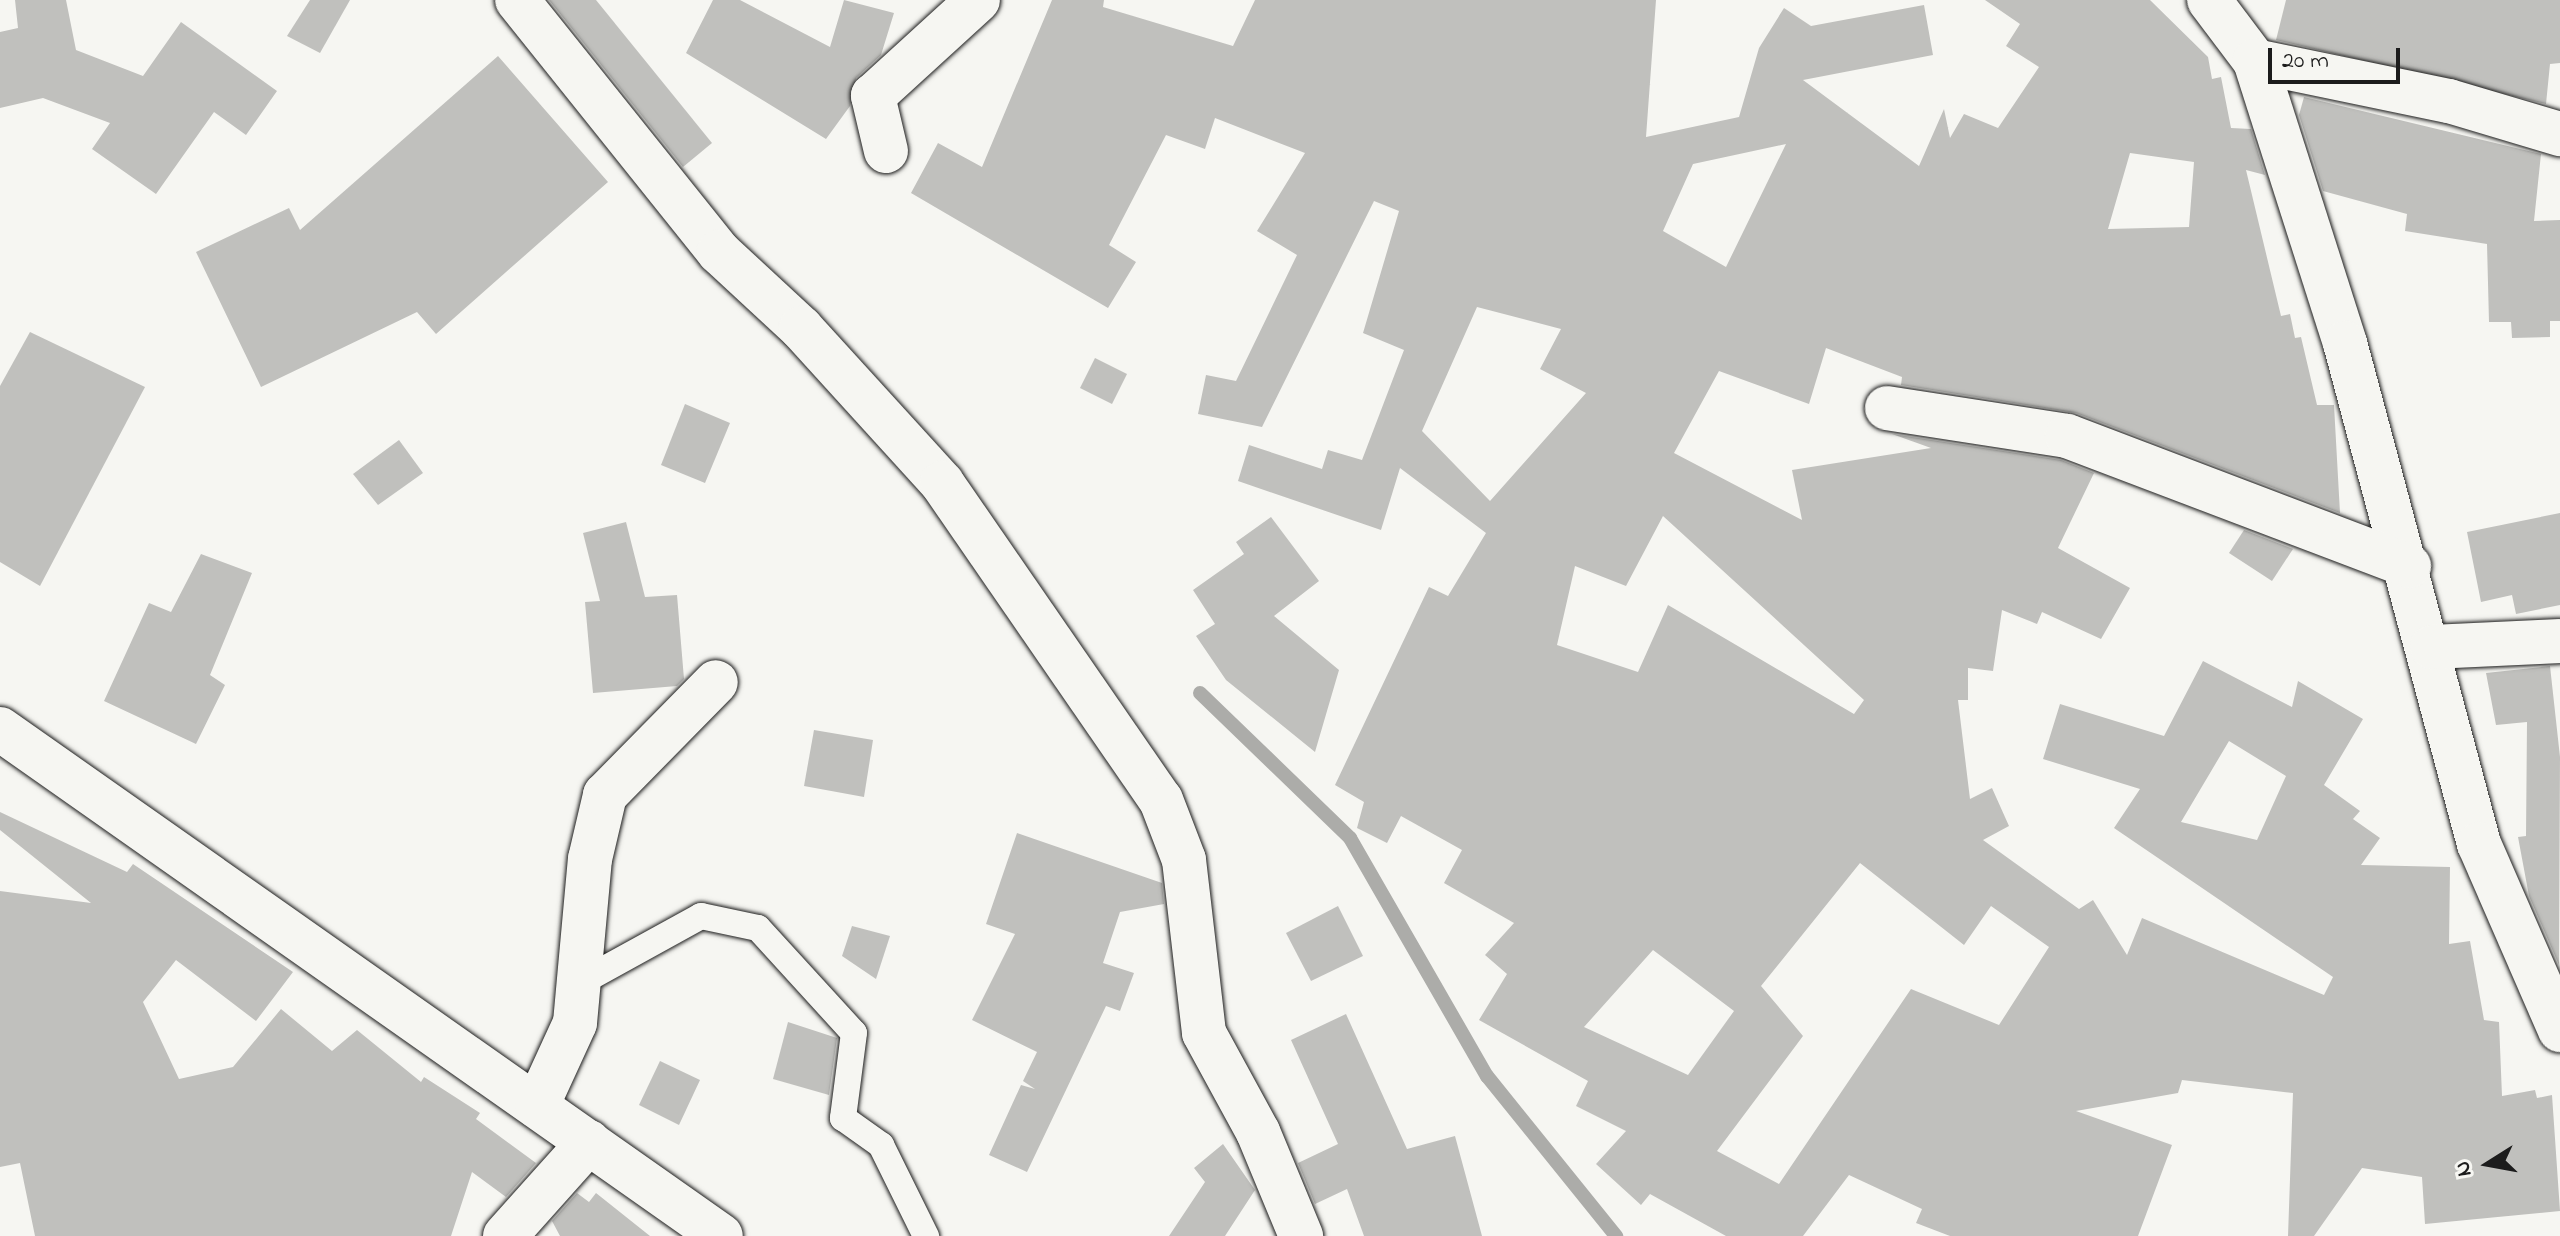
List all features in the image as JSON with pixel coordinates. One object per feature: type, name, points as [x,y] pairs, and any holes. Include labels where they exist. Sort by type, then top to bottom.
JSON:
[{"type":"street","points":[[517,0],[709,240],[942,483],[1161,800],[1184,860],[1204,1033],[1258,1132],[1301,1236]]},
{"type":"street","points":[[886,151],[873,96],[978,0]]},
{"type":"street","points":[[2209,0],[2255,61],[2409,566],[2432,647],[2479,844],[2560,1030]]},
{"type":"street","points":[[2255,61],[2449,101],[2560,134]]},
{"type":"street","points":[[1887,408],[2067,436],[2409,566]]},
{"type":"street","points":[[2432,647],[2560,641]]},
{"type":"street","points":[[537,1106],[575,1023],[583,981],[590,859],[605,795],[716,682]]},
{"type":"street","points":[[0,729],[721,1236]]},
{"type":"street","points":[[505,1236],[589,1142]]},
{"type":"lane","points":[[583,981],[701,916],[758,928],[854,1033],[843,1118],[881,1145],[926,1236]]},
{"type":"building","points":[[15,0],[66,0],[76,50],[143,76],[181,22],[277,91],[246,135],[214,112],[156,194],[92,149],[110,123],[43,98],[0,108],[0,32],[18,28]]},
{"type":"building","points":[[310,0],[350,0],[320,53],[287,36]]},
{"type":"building","points":[[549,0],[596,0],[712,143],[683,167]]},
{"type":"building","points":[[713,0],[740,0],[830,47],[844,0],[894,13],[881,55],[856,78],[850,106],[826,139],[686,53]]},
{"type":"building","points":[[1052,0],[1104,0],[1103,7],[1233,46],[1255,0],[1656,0],[1646,137],[1739,117],[1759,48],[1784,8],[1811,26],[1924,5],[1933,55],[1803,80],[1919,166],[1944,109],[1950,138],[1964,114],[1998,128],[2039,67],[2006,46],[2020,24],[1985,0],[2150,0],[2208,57],[2212,79],[2221,77],[2231,128],[2251,129],[2265,175],[2246,170],[2281,316],[2290,314],[2295,338],[2301,337],[2317,405],[2334,405],[2340,513],[2076,413],[1901,385],[1902,377],[1826,348],[1809,404],[1719,371],[1674,453],[1802,520],[1792,470],[1931,448],[1892,434],[2061,460],[2094,473],[2058,548],[2130,588],[2101,639],[2042,612],[2037,624],[2002,610],[1993,671],[1968,668],[1968,700],[1958,700],[1970,799],[1992,788],[2009,826],[1983,840],[2079,909],[2093,900],[2127,955],[2142,918],[2324,995],[2333,977],[2114,828],[2140,789],[2043,759],[2060,704],[2164,736],[2203,661],[2292,707],[2298,681],[2363,719],[2324,785],[2360,811],[2353,819],[2380,838],[2361,865],[2450,867],[2449,944],[2470,941],[2484,1020],[2499,1022],[2502,1096],[2535,1090],[2537,1098],[2552,1095],[2560,1211],[2425,1224],[2422,1177],[2362,1168],[2314,1236],[2288,1236],[2293,1093],[2182,1080],[2178,1093],[2076,1111],[2172,1145],[2138,1236],[1950,1236],[1916,1223],[1922,1209],[1849,1175],[1803,1236],[1726,1236],[1650,1194],[1641,1205],[1596,1164],[1626,1131],[1576,1106],[1588,1081],[1479,1020],[1507,974],[1485,955],[1514,923],[1444,883],[1462,850],[1401,816],[1387,843],[1357,828],[1364,802],[1335,785],[1429,587],[1448,596],[1486,533],[1400,468],[1381,530],[1238,481],[1249,445],[1322,469],[1328,450],[1362,460],[1404,350],[1363,333],[1399,211],[1374,201],[1262,427],[1198,414],[1206,375],[1236,381],[1297,255],[1257,231],[1305,153],[1215,118],[1205,149],[1166,135],[1109,245],[1136,262],[1108,308],[911,193],[938,143],[982,167]],"holes":[[[1786,144],[1726,267],[1663,231],[1693,164]],[[2130,153],[2194,162],[2189,227],[2108,229]],[[1477,307],[1561,329],[1540,369],[1586,393],[1490,501],[1422,431]],[[1663,516],[1864,700],[1854,714],[1668,605],[1638,672],[1557,645],[1575,566],[1626,586]],[[2229,741],[2286,776],[2257,840],[2181,822]],[[1860,863],[1964,945],[1991,906],[2049,947],[1999,1025],[1911,989],[1779,1184],[1717,1151],[1803,1036],[1761,986]],[[1653,950],[1734,1011],[1688,1075],[1584,1027]]]},
{"type":"building","points":[[2286,0],[2560,0],[2560,63],[2550,64],[2546,104],[2276,40]]},
{"type":"building","points":[[498,56],[608,182],[436,334],[417,312],[261,387],[196,252],[289,208],[300,230]]},
{"type":"building","points":[[2304,97],[2541,154],[2534,221],[2560,220],[2560,321],[2550,321],[2550,337],[2512,338],[2511,322],[2489,322],[2487,244],[2405,231],[2407,214],[2323,191],[2299,115]]},
{"type":"building","points":[[30,332],[145,387],[40,586],[0,562],[0,386]]},
{"type":"building","points":[[1095,358],[1127,374],[1112,404],[1080,388]]},
{"type":"building","points":[[685,404],[730,423],[705,483],[661,465]]},
{"type":"building","points":[[399,440],[423,473],[378,505],[353,474]]},
{"type":"building","points":[[2560,513],[2560,605],[2516,614],[2512,595],[2481,602],[2467,532]]},
{"type":"building","points":[[1271,517],[1319,581],[1274,616],[1339,670],[1315,752],[1226,680],[1196,636],[1215,624],[1193,590],[1244,554],[1236,542]]},
{"type":"building","points":[[626,522],[645,597],[677,595],[684,679],[677,686],[593,693],[585,602],[600,601],[583,533]]},
{"type":"building","points":[[2244,530],[2293,549],[2272,581],[2229,553]]},
{"type":"building","points":[[201,554],[252,573],[210,675],[225,685],[196,744],[104,701],[149,603],[171,612]]},
{"type":"building","points":[[2550,666],[2560,757],[2559,965],[2529,896],[2518,837],[2526,836],[2527,722],[2496,725],[2486,673]]},
{"type":"building","points":[[814,730],[873,740],[864,797],[804,786]]},
{"type":"building","points":[[0,812],[127,872],[133,864],[293,972],[256,1021],[176,960],[143,1002],[179,1079],[233,1067],[281,1009],[332,1051],[357,1030],[421,1082],[424,1077],[480,1113],[476,1119],[536,1163],[506,1197],[472,1172],[451,1236],[35,1236],[20,1163],[0,1167],[0,891],[91,903],[0,830]]},
{"type":"building","points":[[1017,833],[1162,883],[1164,904],[1120,912],[1103,963],[1134,973],[1120,1011],[1106,1006],[1027,1172],[989,1155],[1021,1085],[1035,1089],[1023,1081],[1037,1052],[972,1020],[1015,934],[986,924]]},
{"type":"building","points":[[1338,906],[1363,956],[1311,981],[1286,933]]},
{"type":"building","points":[[852,926],[890,936],[876,979],[842,956]]},
{"type":"building","points":[[1346,1014],[1407,1149],[1455,1136],[1482,1236],[1364,1236],[1347,1189],[1315,1204],[1298,1163],[1338,1144],[1291,1040]]},
{"type":"building","points":[[788,1022],[837,1038],[829,1095],[773,1079]]},
{"type":"building","points":[[660,1061],[700,1080],[679,1125],[639,1105]]},
{"type":"building","points":[[1223,1144],[1255,1190],[1225,1236],[1169,1236],[1205,1182],[1194,1168]]},
{"type":"building","points":[[577,1193],[589,1202],[596,1193],[650,1236],[560,1236],[552,1221]]},
{"type":"waterway","points":[[1200,693],[1350,838],[1487,1076],[1616,1236]]}]
